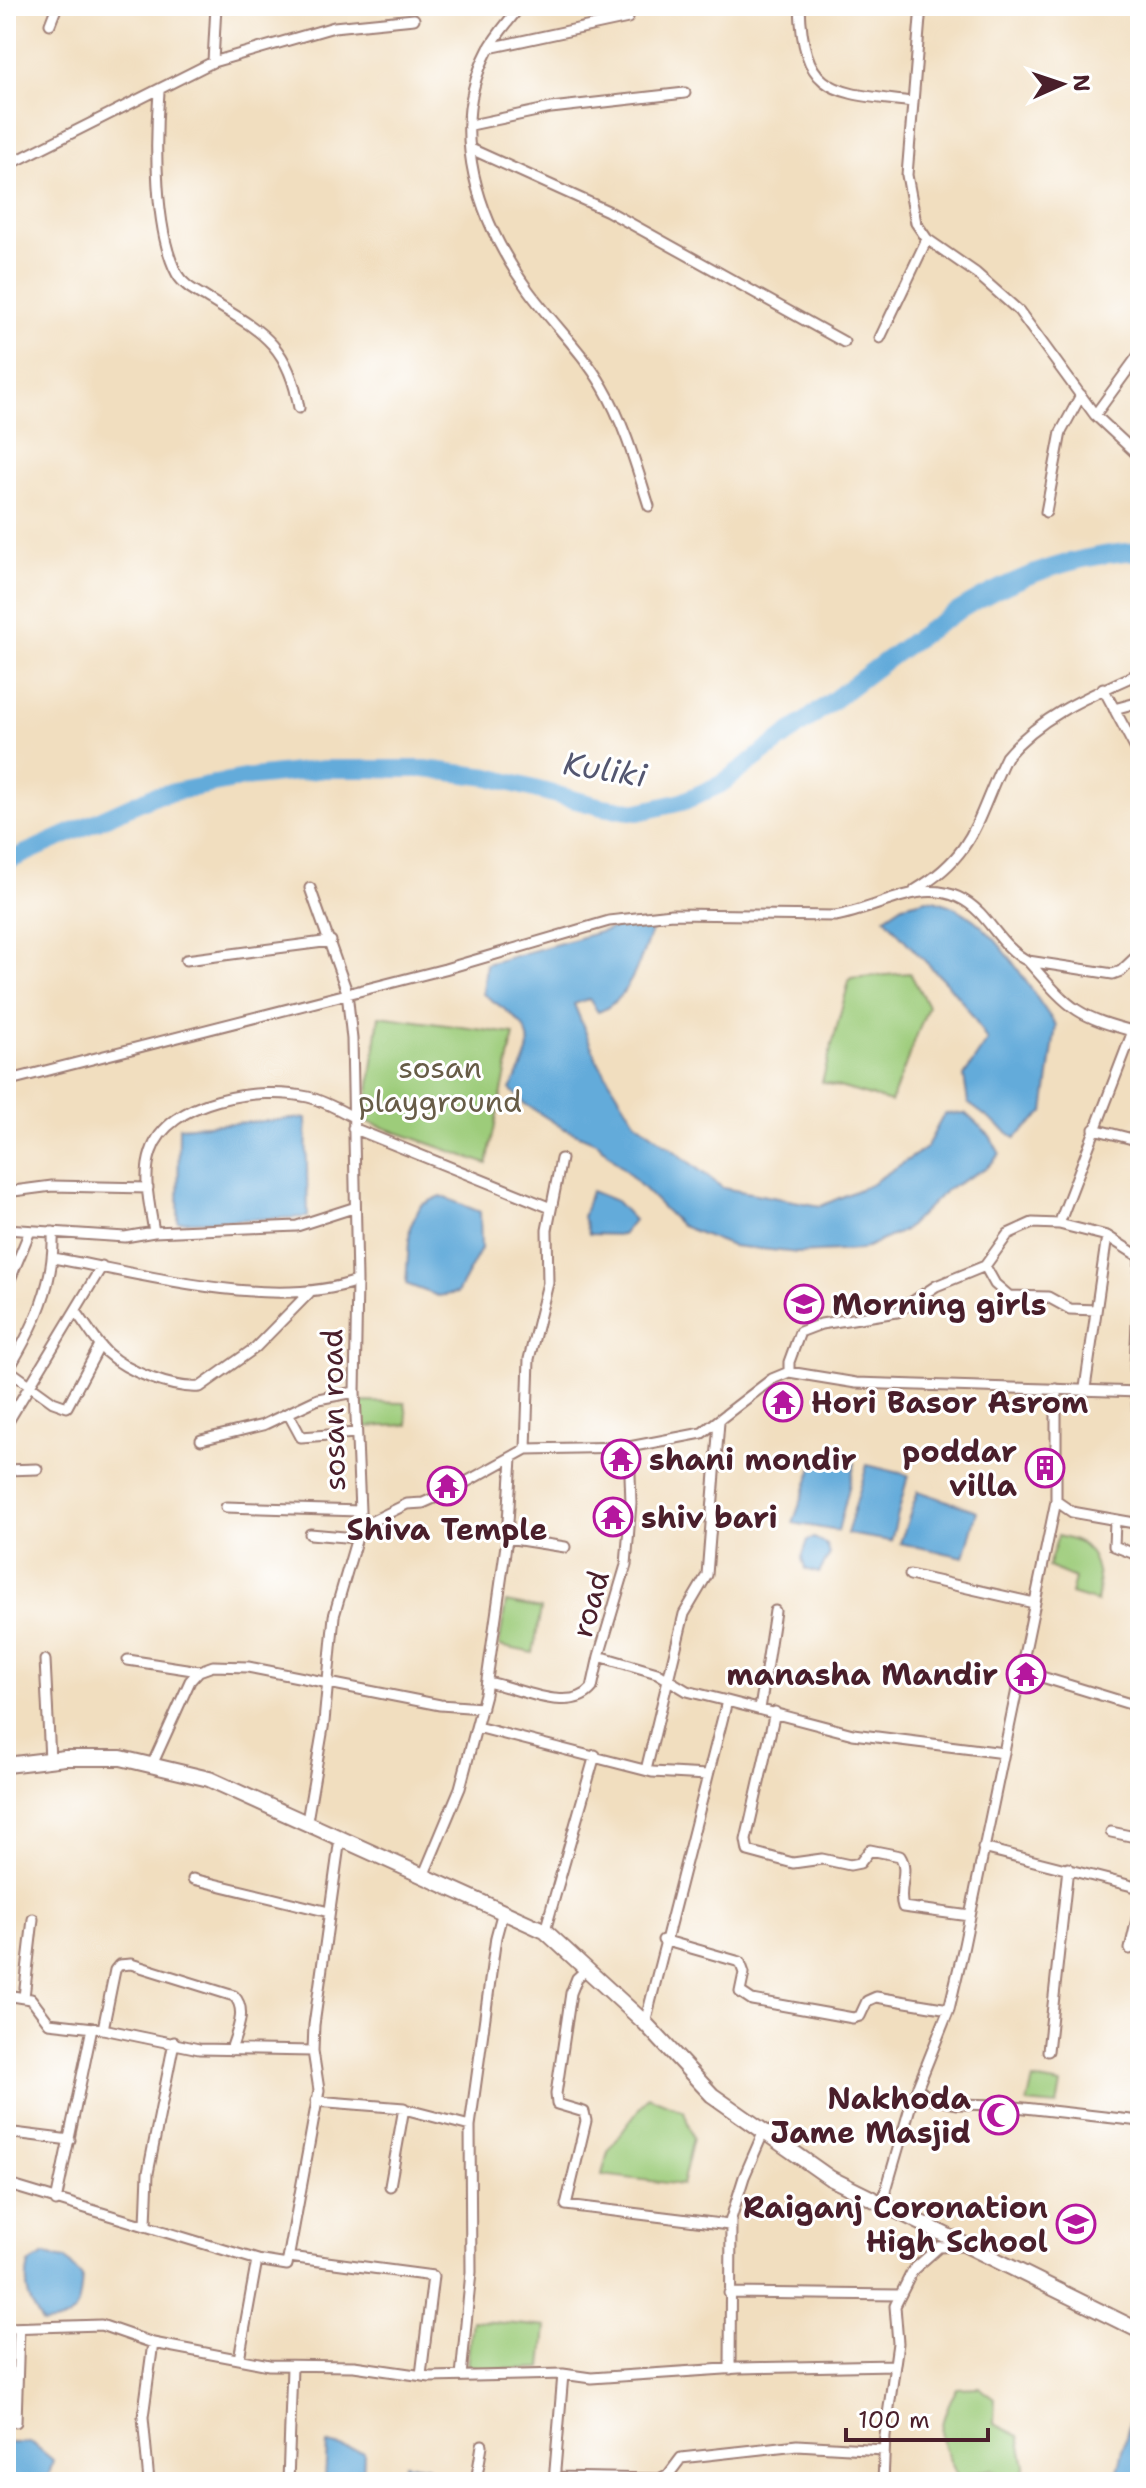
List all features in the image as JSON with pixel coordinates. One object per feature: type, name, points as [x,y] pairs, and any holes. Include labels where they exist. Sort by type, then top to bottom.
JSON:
[{"type":"main road","points":[[6,1765],[95,1757],[152,1765],[209,1779],[545,1931],[645,2023],[712,2095],[830,2178],[1140,2331]]},
{"type":"street","points":[[50,24],[57,6]]},
{"type":"street","points":[[213,62],[216,6]]},
{"type":"street","points":[[520,6],[489,48],[475,84],[471,149],[476,193],[484,216],[529,290],[583,356],[604,388],[635,459],[649,506]]},
{"type":"street","points":[[800,6],[807,60],[813,73],[824,83],[848,93],[912,102]]},
{"type":"street","points":[[921,6],[912,102],[908,198],[916,223],[927,239],[976,273],[1019,311],[1095,415],[1140,457]]},
{"type":"street","points":[[489,48],[628,18]]},
{"type":"street","points":[[6,166],[159,92],[213,62],[321,30],[414,19]]},
{"type":"street","points":[[159,92],[157,133],[163,212],[177,274],[193,289],[271,340],[292,373],[299,408]]},
{"type":"street","points":[[471,125],[551,108],[685,93]]},
{"type":"street","points":[[471,149],[608,211],[844,342]]},
{"type":"street","points":[[880,338],[927,239]]},
{"type":"street","points":[[1095,415],[1140,353]]},
{"type":"street","points":[[1046,512],[1061,432],[1081,395]]},
{"type":"street","points":[[6,1081],[445,969],[609,921],[672,914],[835,916],[858,913],[912,892],[938,876],[960,856],[1006,757],[1016,744],[1064,709],[1140,673]]},
{"type":"street","points":[[1103,688],[1139,754]]},
{"type":"street","points":[[1114,709],[1140,702]]},
{"type":"street","name":"sosan road","points":[[307,1821],[329,1685],[334,1616],[360,1527],[355,1392],[357,1281],[353,1208],[353,1050],[347,992],[310,888]]},
{"type":"street","points":[[912,892],[939,890],[958,896],[979,912],[1017,955],[1028,961],[1078,1013],[1100,1024],[1137,1032],[1094,1129],[1059,1224]]},
{"type":"street","points":[[186,960],[331,941]]},
{"type":"street","points":[[1028,961],[1113,974],[1121,971],[1140,953]]},
{"type":"street","points":[[154,1232],[148,1188],[153,1146],[171,1122],[186,1112],[232,1096],[291,1094],[320,1101],[353,1122],[551,1208]]},
{"type":"street","points":[[1094,1129],[1140,1141]]},
{"type":"street","points":[[424,1874],[460,1788],[487,1682],[520,1454],[526,1381],[532,1343],[548,1283],[546,1242],[561,1159]]},
{"type":"street","points":[[6,1192],[52,1186],[148,1188]]},
{"type":"street","points":[[6,1229],[125,1237],[154,1232],[297,1226],[353,1208]]},
{"type":"street","points":[[789,1372],[789,1362],[800,1332],[821,1324],[897,1312],[936,1286],[985,1266],[1008,1234],[1032,1223],[1059,1224],[1107,1236],[1140,1257],[1136,1295],[1140,1457]]},
{"type":"street","points":[[6,1289],[30,1231]]},
{"type":"street","points":[[53,1232],[53,1258],[37,1317],[7,1369],[53,1402],[67,1407],[100,1345]]},
{"type":"street","points":[[1085,1388],[1107,1236]]},
{"type":"street","points":[[53,1258],[228,1287],[309,1293],[357,1281]]},
{"type":"street","points":[[6,1425],[77,1313],[102,1266]]},
{"type":"street","points":[[985,1266],[995,1284],[1009,1296],[1048,1297],[1070,1309],[1096,1310]]},
{"type":"street","points":[[77,1313],[100,1345],[122,1364],[177,1385],[200,1387],[255,1348],[309,1293]]},
{"type":"street","points":[[360,1527],[407,1504],[423,1503],[448,1492],[520,1454],[629,1447],[702,1433],[772,1379],[789,1372],[856,1383],[1139,1392]]},
{"type":"street","points":[[882,2204],[917,2088],[949,2009],[970,1916],[1056,1501],[1056,1389]]},
{"type":"street","points":[[201,1440],[252,1429],[318,1399],[355,1392]]},
{"type":"street","points":[[288,1413],[301,1437],[356,1433]]},
{"type":"street","points":[[646,1770],[666,1677],[686,1606],[707,1575],[719,1422]]},
{"type":"street","name":"road","points":[[629,1447],[628,1554],[599,1656],[666,1677],[687,1691],[853,1734],[1004,1753]]},
{"type":"street","points":[[6,1470],[37,1469]]},
{"type":"street","points":[[1056,1501],[1072,1512],[1140,1524]]},
{"type":"street","points":[[226,1507],[360,1511]]},
{"type":"street","points":[[1115,1521],[1114,1546],[1140,1556]]},
{"type":"street","points":[[310,1534],[356,1538]]},
{"type":"street","points":[[507,1538],[565,1547]]},
{"type":"street","points":[[910,1575],[1034,1603]]},
{"type":"street","points":[[760,1709],[775,1611]]},
{"type":"street","points":[[487,1682],[552,1699],[576,1700],[592,1688],[599,1656]]},
{"type":"street","points":[[45,1660],[50,1760]]},
{"type":"street","points":[[128,1660],[199,1671],[213,1666],[248,1667],[440,1705],[482,1708]]},
{"type":"street","points":[[1019,1670],[1140,1707]]},
{"type":"street","points":[[152,1765],[186,1688],[199,1671]]},
{"type":"street","points":[[645,2023],[663,1940],[727,1701]]},
{"type":"street","points":[[775,1712],[746,1840],[748,1851],[793,1863],[822,1859],[850,1865],[860,1863],[870,1850],[891,1853],[900,1856],[905,1865],[900,1892],[903,1907],[970,1916]]},
{"type":"street","points":[[477,1727],[646,1770],[707,1775]]},
{"type":"street","points":[[545,1931],[595,1755]]},
{"type":"street","points":[[1111,1832],[1140,1838]]},
{"type":"street","points":[[6,2184],[258,2260],[287,2265],[320,2080],[313,2051],[340,1838]]},
{"type":"street","points":[[983,1848],[1140,1888]]},
{"type":"street","points":[[1048,2051],[1068,1868]]},
{"type":"street","points":[[193,1879],[329,1912]]},
{"type":"street","points":[[1130,1949],[1140,1906]]},
{"type":"street","points":[[461,2376],[471,2272],[470,2126],[496,1937],[503,1911]]},
{"type":"street","points":[[24,1997],[33,1919]]},
{"type":"street","points":[[663,1940],[740,1962],[744,1973],[740,1992],[752,2000],[853,2018],[860,2016],[867,2001],[876,1997],[949,2009]]},
{"type":"street","points":[[103,2029],[115,1970],[119,1965],[131,1964],[234,1996],[241,2014],[231,2050]]},
{"type":"street","points":[[586,1970],[577,1978],[571,1993],[556,2094],[557,2104],[584,2112],[586,2121],[566,2205],[711,2224],[729,2225],[731,2221]]},
{"type":"street","points":[[6,1995],[24,1997],[38,2004],[49,2023],[103,2029],[199,2049],[313,2051]]},
{"type":"street","points":[[56,2201],[92,2028]]},
{"type":"street","points":[[146,2224],[151,2155],[174,2042]]},
{"type":"street","points":[[917,2088],[930,2099],[958,2104],[998,2105],[1140,2121]]},
{"type":"street","points":[[316,2101],[404,2109],[470,2126]]},
{"type":"street","points":[[390,2186],[404,2109]]},
{"type":"street","points":[[730,2369],[731,2221],[744,2177],[764,2131]]},
{"type":"street","points":[[6,2132],[70,2140]]},
{"type":"street","points":[[883,2482],[884,2450],[898,2343],[895,2306],[913,2270],[939,2247],[966,2246]]},
{"type":"street","points":[[289,2257],[433,2276],[421,2375]]},
{"type":"street","points":[[239,2359],[258,2260]]},
{"type":"street","points":[[729,2293],[900,2295]]},
{"type":"street","points":[[6,2328],[101,2325],[153,2343],[239,2359],[292,2367],[324,2364],[421,2375],[563,2374],[591,2378],[730,2369],[895,2365]]},
{"type":"street","points":[[16,2422],[19,2328]]},
{"type":"street","points":[[149,2482],[143,2417],[153,2343]]},
{"type":"street","points":[[288,2482],[292,2367]]},
{"type":"street","points":[[563,2374],[554,2479],[659,2479],[669,2474],[681,2458],[724,2451],[797,2445],[884,2450]]},
{"type":"street","points":[[476,2482],[482,2445]]},
{"type":"green space","points":[[910,973],[928,1006],[891,1102],[822,1082],[850,978]]},
{"type":"green space","name":"sosan playground","points":[[379,1016],[514,1034],[487,1164],[365,1121]]},
{"type":"green space","points":[[358,1402],[405,1403],[408,1425],[360,1427]]},
{"type":"green space","points":[[1058,1536],[1083,1545],[1088,1550],[1098,1579],[1097,1602],[1071,1594],[1075,1578],[1048,1567]]},
{"type":"green space","points":[[506,1602],[541,1609],[533,1653],[499,1646]]},
{"type":"green space","points":[[1033,2080],[1061,2085],[1057,2106],[1027,2103]]},
{"type":"green space","points":[[648,2096],[684,2111],[693,2138],[682,2185],[602,2175],[608,2152]]},
{"type":"green space","points":[[472,2320],[546,2327],[542,2368],[491,2370],[467,2365]]},
{"type":"green space","points":[[979,2387],[995,2399],[994,2424],[1019,2436],[1025,2466],[1018,2482],[1009,2482],[992,2469],[958,2477],[946,2451],[942,2424],[957,2388]]},
{"type":"water","points":[[927,899],[949,905],[969,916],[986,931],[1002,948],[1056,1025],[1044,1112],[1015,1138],[968,1103],[964,1076],[987,1041],[976,1021],[952,989],[885,917],[903,905]]},
{"type":"water","points":[[621,926],[653,926],[626,988],[609,1006],[598,1012],[589,999],[574,1004],[597,1060],[635,1121],[723,1188],[821,1206],[869,1185],[926,1148],[944,1114],[965,1113],[990,1136],[1000,1154],[988,1167],[946,1190],[905,1230],[860,1250],[798,1253],[732,1246],[681,1226],[598,1143],[563,1128],[525,1104],[510,1089],[526,1056],[529,1044],[527,1034],[512,1015],[483,994],[486,964]]},
{"type":"water","points":[[306,1118],[308,1217],[178,1222],[179,1127]]},
{"type":"water","points":[[591,1191],[616,1201],[634,1220],[622,1235],[589,1234],[583,1217]]},
{"type":"water","points":[[441,1196],[480,1212],[481,1249],[457,1293],[438,1296],[406,1284],[410,1227],[421,1205]]},
{"type":"water","points":[[815,1462],[855,1463],[838,1531],[793,1523]]},
{"type":"water","points":[[867,1465],[908,1475],[891,1541],[847,1534]]},
{"type":"water","points":[[918,1491],[977,1511],[964,1557],[900,1543]]},
{"type":"water","points":[[814,1538],[827,1545],[830,1554],[819,1573],[805,1569],[802,1558],[808,1540]]},
{"type":"water","points":[[45,2255],[65,2259],[82,2277],[78,2306],[70,2317],[43,2324],[31,2302],[27,2281],[29,2264]]},
{"type":"water","points":[[1136,2394],[1140,2394],[1140,2482],[1116,2480]]},
{"type":"water","points":[[6,2443],[32,2443],[53,2460],[47,2482],[6,2482]]},
{"type":"water","points":[[327,2444],[364,2452],[363,2482],[325,2481]]},
{"type":"water","points":[[405,2463],[428,2467],[427,2482],[402,2482]]},
{"type":"waterway","name":"Kuliki","points":[[6,862],[153,796],[244,778],[324,769],[425,769],[489,777],[602,807],[638,812],[682,802],[721,784],[915,639],[983,597],[1057,566],[1097,556],[1140,551]]},
{"type":"place","name":"Morning girls","points":[[804,1304]]},
{"type":"place","name":"Hori Basor Asrom","points":[[783,1402]]},
{"type":"place","name":"shani mondir","points":[[621,1459]]},
{"type":"place","name":"poddar villa","points":[[1045,1468]]},
{"type":"place","name":"Shiva Temple","points":[[447,1486]]},
{"type":"place","name":"shiv bari","points":[[613,1517]]},
{"type":"place","name":"manasha Mandir","points":[[1026,1674]]},
{"type":"place","name":"Nakhoda Jame Masjid","points":[[999,2115]]},
{"type":"place","name":"Raiganj Coronation High School","points":[[1076,2224]]}]
